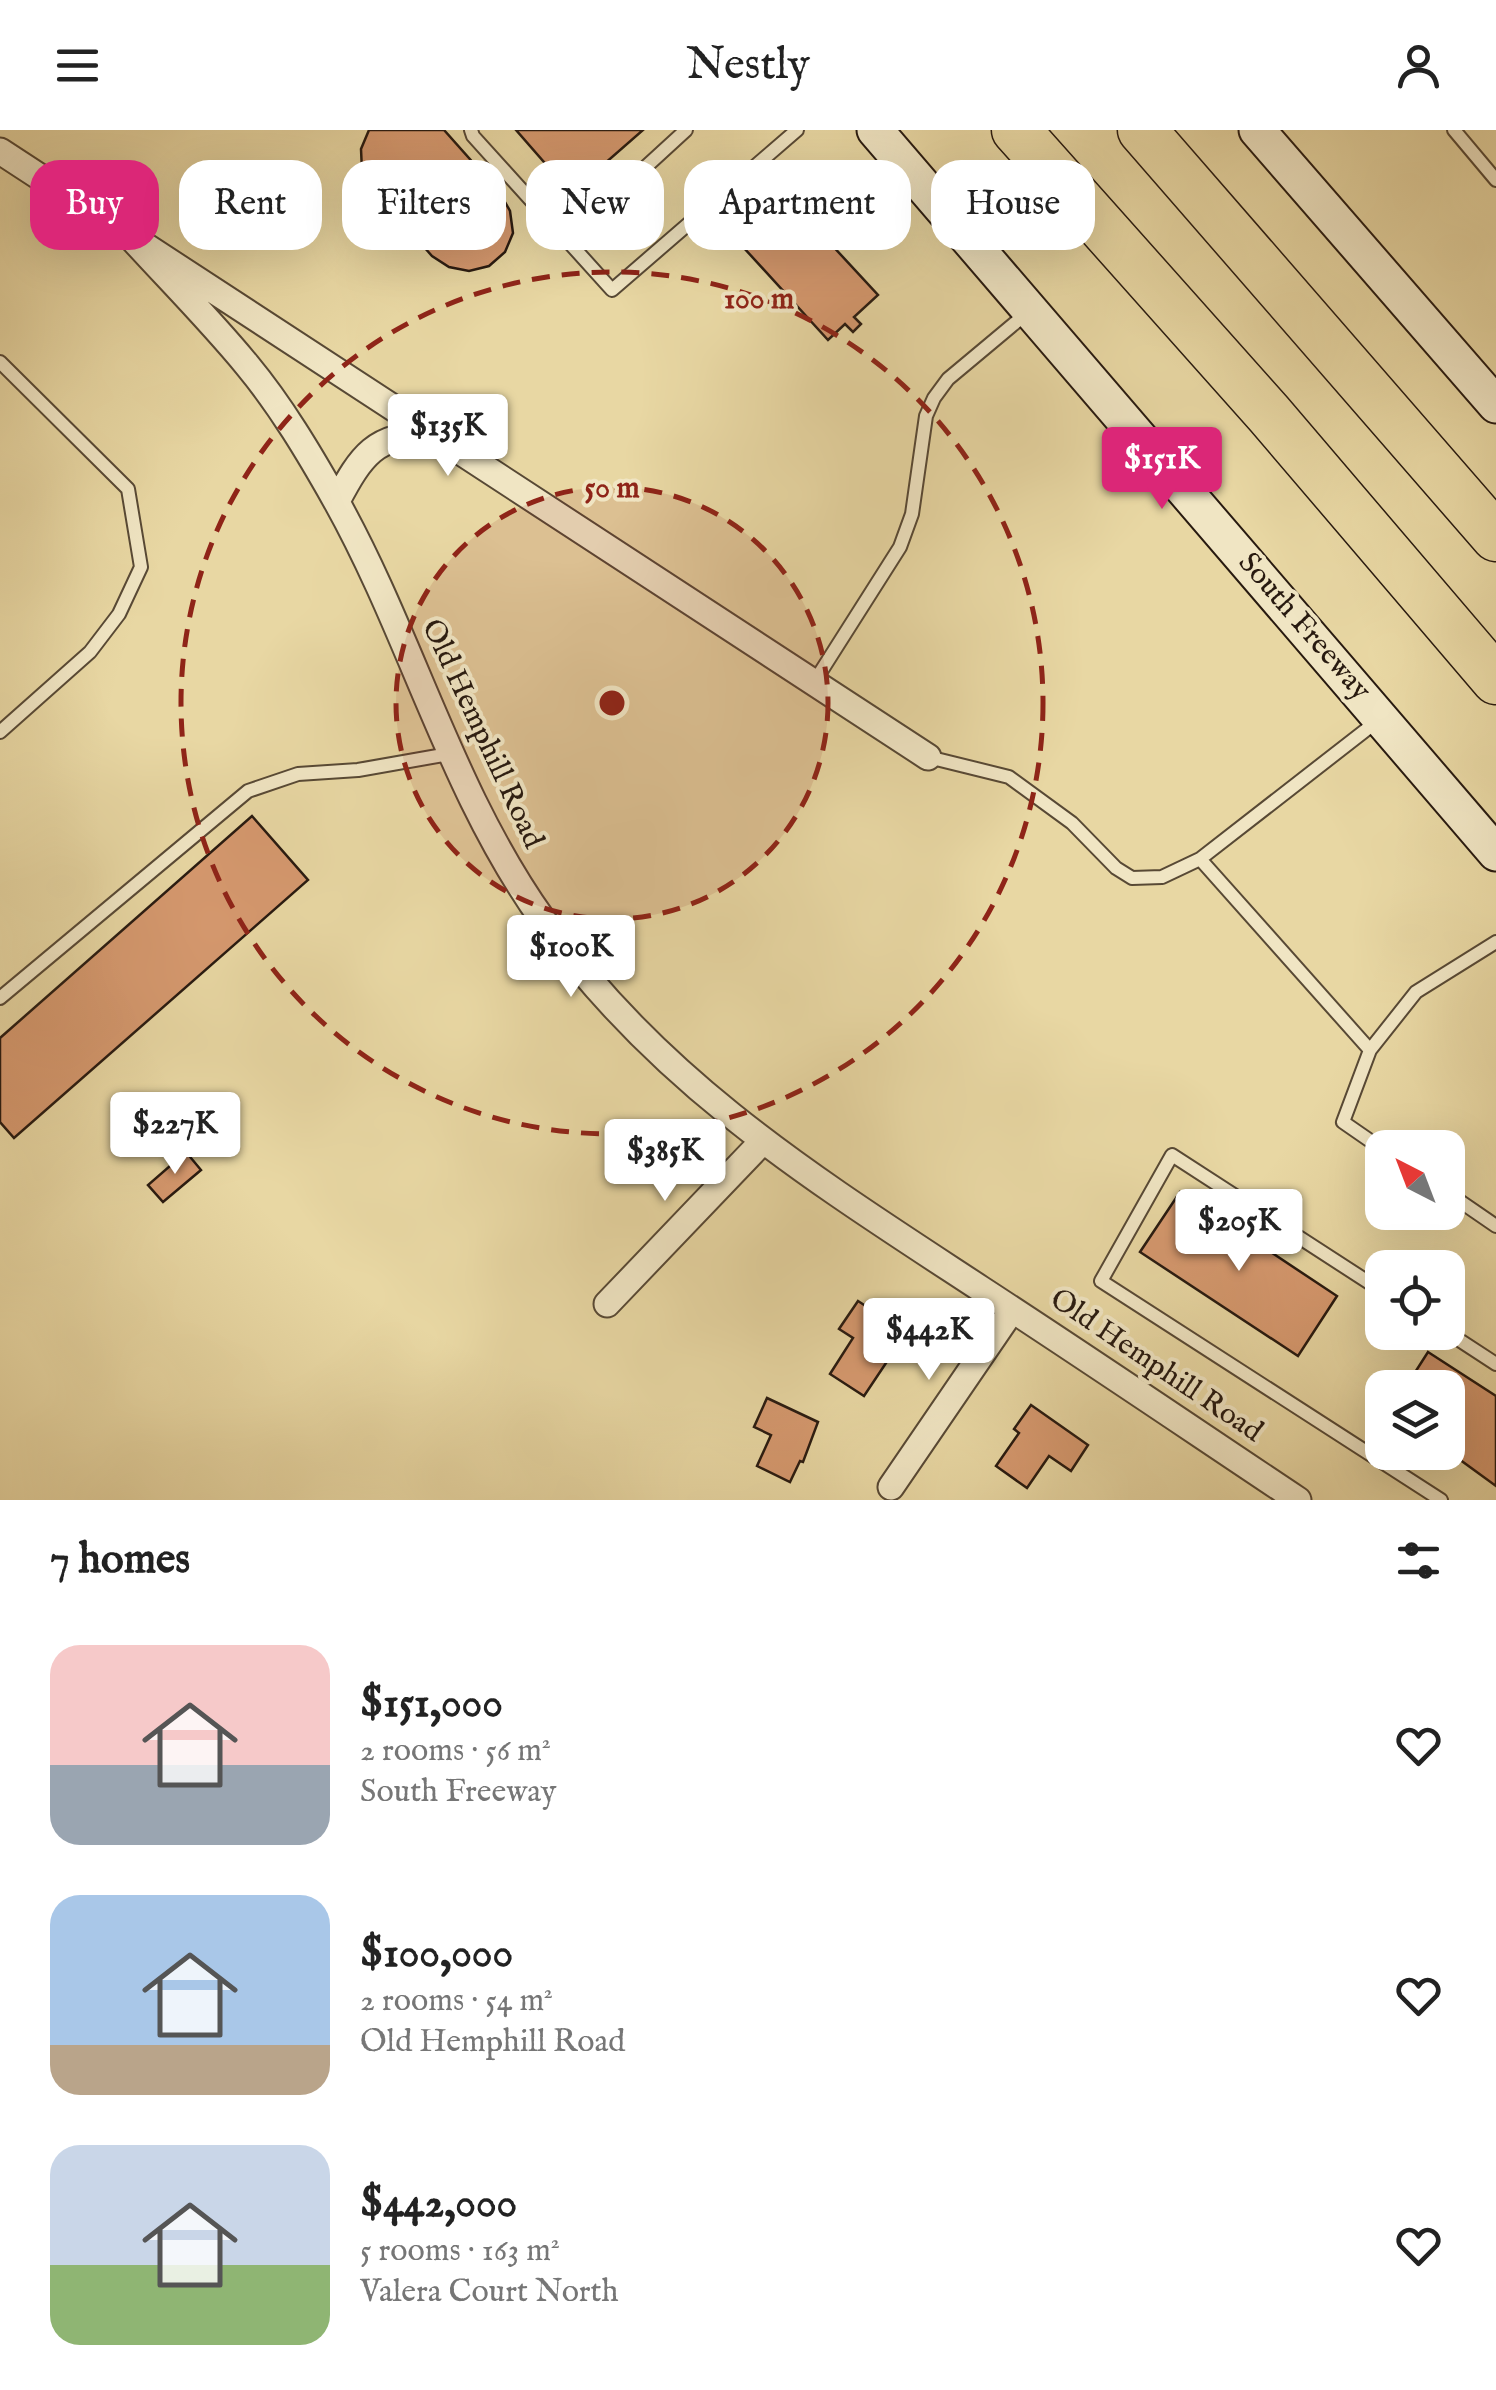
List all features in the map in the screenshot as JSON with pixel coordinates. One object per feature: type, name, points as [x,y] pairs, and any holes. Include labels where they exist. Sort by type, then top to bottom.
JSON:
[{"type":"highway","points":[[1016,130],[1269,414],[1496,680]]},
{"type":"highway","points":[[1142,130],[1496,536]]},
{"type":"main road","name":"South Freeway","points":[[875,130],[1496,853]]},
{"type":"main road","points":[[1257,130],[1496,405]]},
{"type":"street","name":"Old Hemphill Road","points":[[1,154],[30,172]]},
{"type":"street","name":"Old Hemphill Road","points":[[143,250],[248,366],[285,417],[368,565],[475,810],[508,867],[577,965],[620,1015],[671,1066],[762,1142],[1290,1498]]},
{"type":"street","name":"Old Hemphill Road","points":[[152,250],[928,757]]},
{"type":"street","points":[[336,502],[352,474],[378,444],[399,434],[430,434]]},
{"type":"street","points":[[607,1304],[762,1142]]},
{"type":"street","points":[[891,1487],[1012,1310]]},
{"type":"lane","points":[[471,130],[526,195]]},
{"type":"lane","points":[[653,160],[686,130]]},
{"type":"lane","points":[[664,245],[797,130]]},
{"type":"lane","points":[[1454,130],[1496,180]]},
{"type":"lane","points":[[575,250],[612,290],[658,250]]},
{"type":"lane","points":[[813,684],[900,546],[912,514],[926,416],[934,398],[948,380],[1031,309]]},
{"type":"lane","points":[[0,362],[128,488],[141,567],[119,614],[90,652],[0,732]]},
{"type":"lane","points":[[928,757],[1009,776],[1072,823],[1116,868],[1132,878],[1162,878],[1200,859],[1382,718]]},
{"type":"lane","points":[[0,998],[248,791],[298,774],[358,770],[450,754]]},
{"type":"lane","points":[[1200,859],[1370,1050]]},
{"type":"lane","points":[[1365,1137],[1343,1122],[1370,1050],[1416,992],[1496,942]]},
{"type":"lane","points":[[1365,1280],[1172,1155],[1101,1281],[1440,1500]]},
{"type":"lane","points":[[1465,1205],[1496,1226]]},
{"type":"lane","points":[[1465,1344],[1496,1364]]},
{"type":"building","points":[[369,130],[444,130],[471,160],[362,160],[361,149]]},
{"type":"building","points":[[516,130],[643,130],[609,160],[542,160]]},
{"type":"building","points":[[506,204],[510,211],[513,233],[506,250]]},
{"type":"building","points":[[427,250],[506,250],[489,266],[469,271],[449,267]]},
{"type":"building","points":[[746,250],[836,250],[878,295],[854,317],[861,324],[853,332],[845,324],[828,340]]},
{"type":"building","points":[[252,816],[308,880],[14,1138],[0,1122],[0,1038]]},
{"type":"building","points":[[186,1152],[201,1170],[163,1202],[148,1185]]},
{"type":"building","points":[[1180,1192],[1337,1296],[1298,1356],[1140,1252]]},
{"type":"building","points":[[858,1301],[906,1332],[899,1342],[905,1345],[895,1360],[890,1357],[864,1396],[830,1374],[853,1338],[839,1329]]},
{"type":"building","points":[[1428,1352],[1456,1370],[1416,1370]]},
{"type":"building","points":[[1465,1376],[1496,1396],[1496,1486],[1465,1463]]},
{"type":"building","points":[[767,1398],[818,1422],[803,1462],[800,1461],[790,1482],[757,1466],[771,1435],[754,1427]]},
{"type":"building","points":[[1031,1405],[1088,1445],[1071,1471],[1049,1456],[1027,1488],[996,1466],[1019,1433],[1014,1429]]}]
